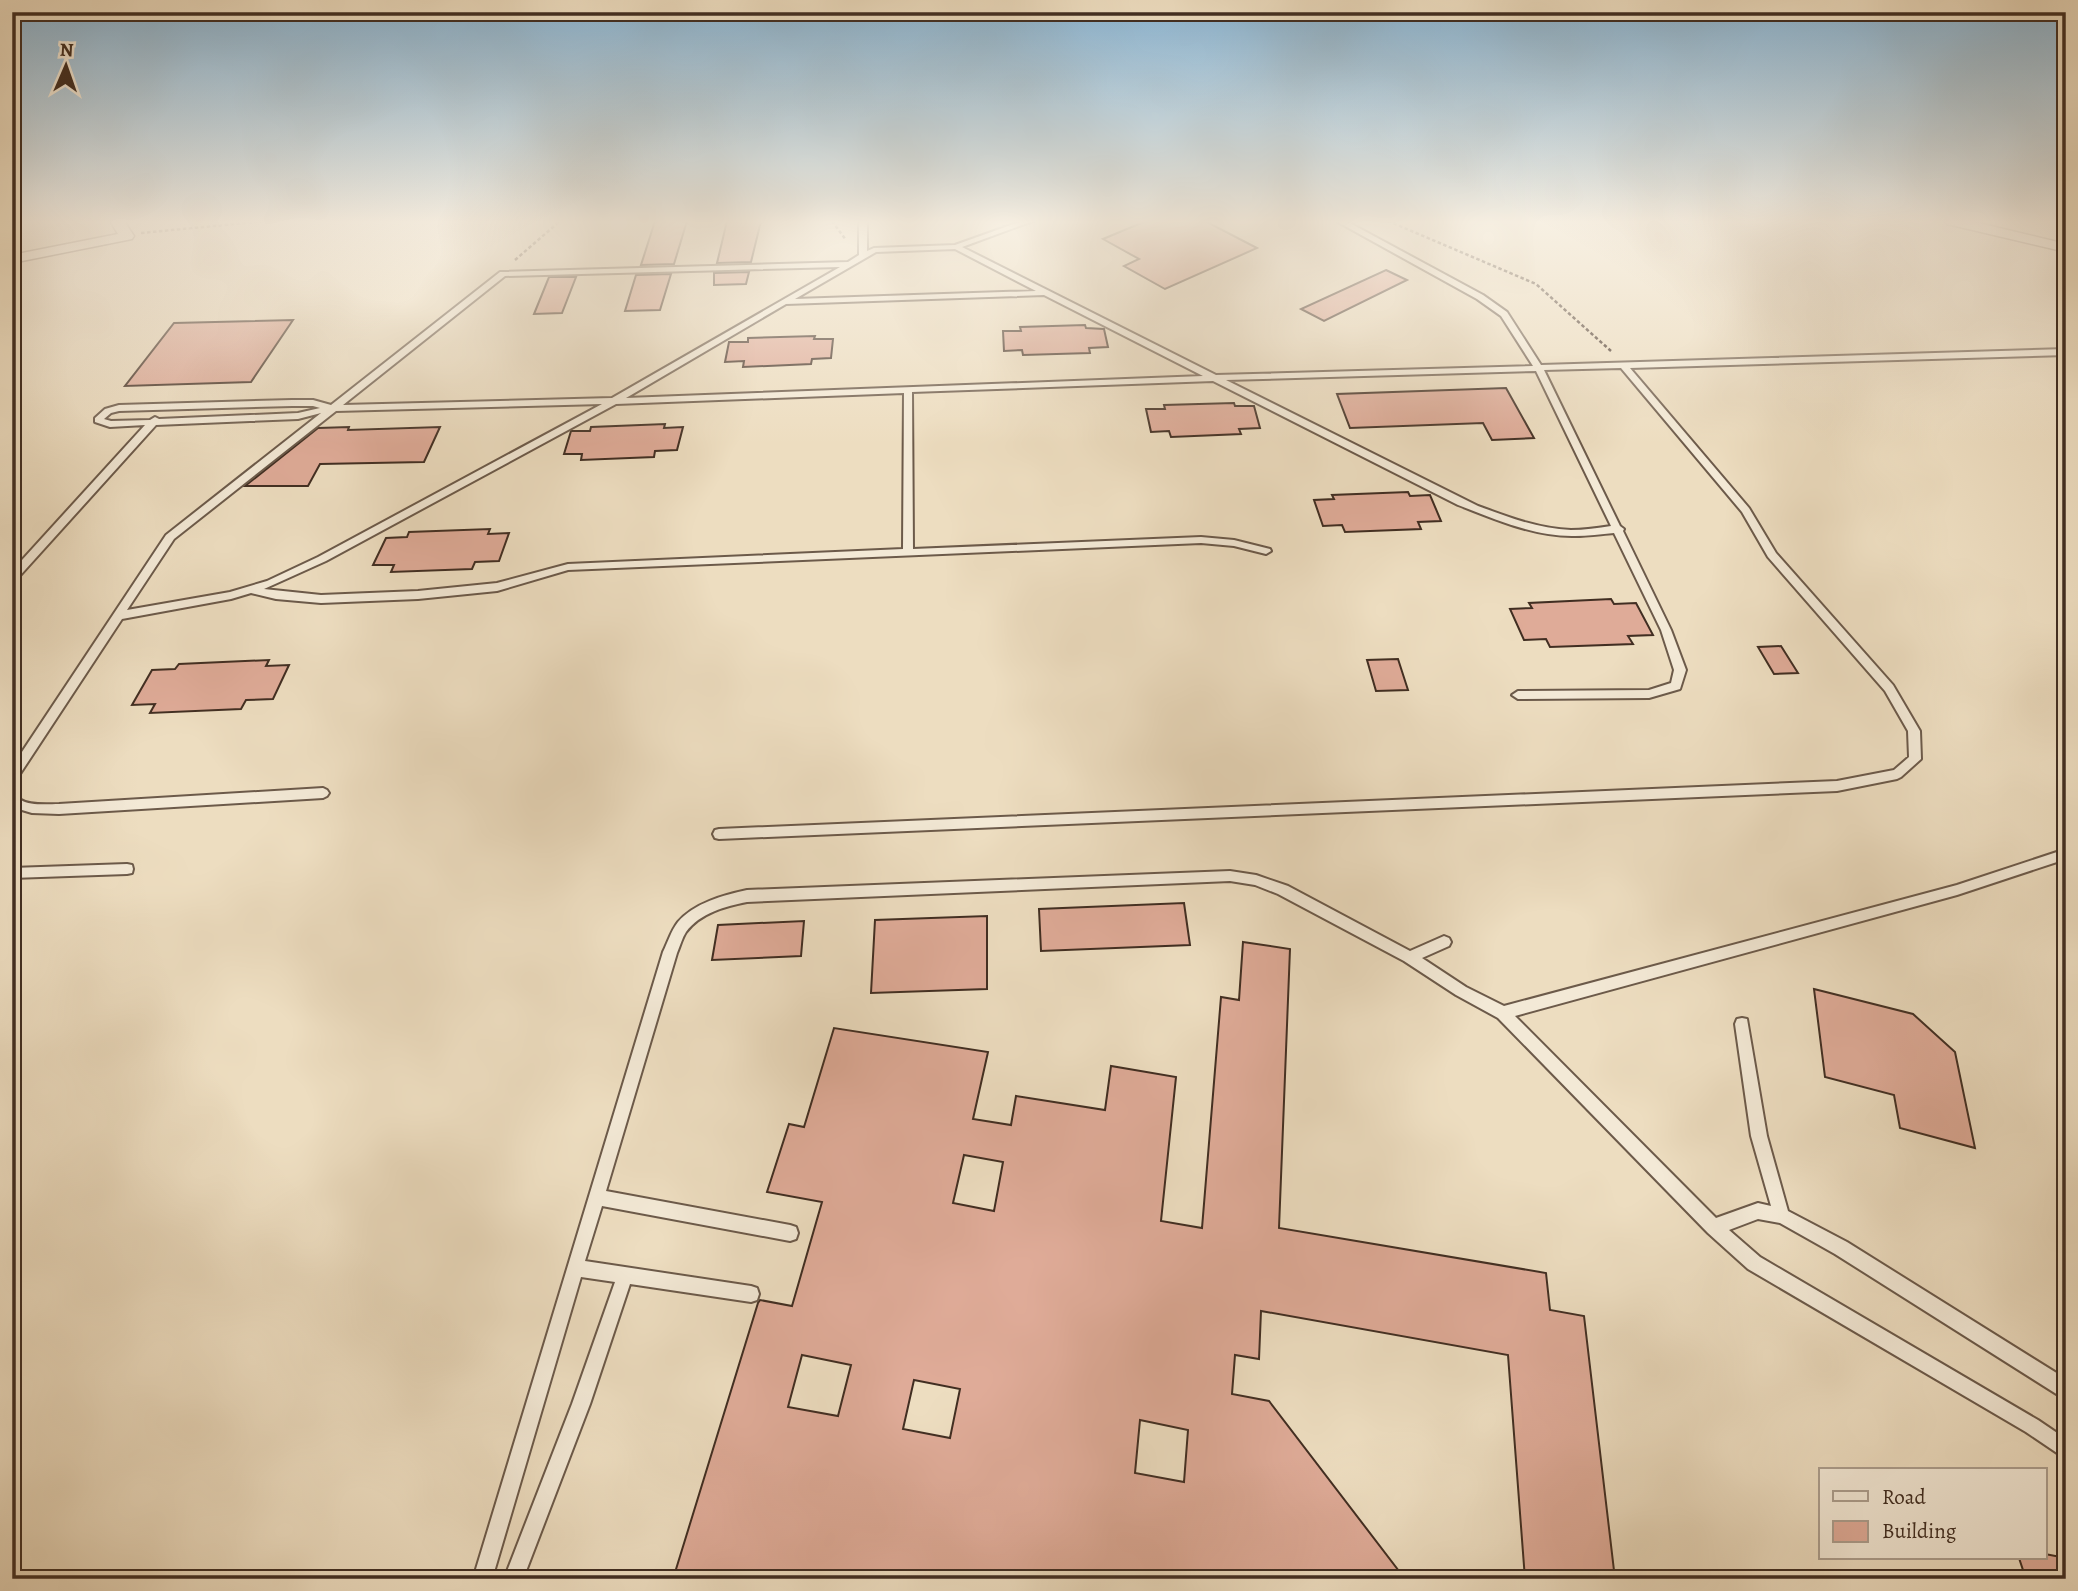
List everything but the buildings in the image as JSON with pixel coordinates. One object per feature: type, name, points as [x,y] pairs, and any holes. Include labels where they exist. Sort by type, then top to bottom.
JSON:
[{"type":"lane","points":[[12,777],[170,537],[476,295]]},
{"type":"lane","points":[[117,616],[271,583],[365,538],[614,401],[795,295]]},
{"type":"lane","points":[[783,302],[980,295]]},
{"type":"lane","points":[[1049,295],[1461,503],[1513,523],[1573,533],[1619,529]]},
{"type":"lane","points":[[1477,295],[1504,314],[1539,369],[1619,529],[1681,670],[1676,686],[1648,694],[1518,695]]},
{"type":"lane","points":[[331,408],[313,403],[119,408],[108,411],[98,420],[110,424],[298,415],[331,408],[614,401],[1212,378],[2066,352]]},
{"type":"lane","points":[[719,834],[1837,786],[1897,774],[1915,758],[1913,731],[1889,688],[1772,555],[1746,510],[1623,365]]},
{"type":"lane","points":[[908,390],[908,551]]},
{"type":"lane","points":[[12,578],[167,407]]},
{"type":"lane","points":[[251,589],[276,595],[321,599],[418,595],[497,587],[568,568],[1201,540],[1234,543],[1266,551]]},
{"type":"lane","points":[[12,797],[17,804],[32,808],[59,809],[323,793]]},
{"type":"lane","points":[[1503,1013],[1957,890],[2066,854]]},
{"type":"lane","points":[[12,873],[127,869]]},
{"type":"lane","points":[[482,1579],[670,952],[682,926],[728,899],[747,896],[1230,876],[1256,880],[1283,890],[1409,957],[1461,991],[1503,1013],[1714,1227],[1754,1263],[2032,1426],[2066,1450]]},
{"type":"lane","points":[[1409,957],[1444,942]]},
{"type":"lane","points":[[1742,1024],[1759,1136],[1782,1216]]},
{"type":"lane","points":[[597,1197],[790,1233]]},
{"type":"lane","points":[[1714,1227],[1758,1211],[1782,1216],[1841,1248],[2066,1391]]},
{"type":"lane","points":[[575,1268],[751,1294]]},
{"type":"lane","points":[[513,1579],[581,1404],[625,1276]]},
{"type":"path","points":[[1549,295],[1607,346],[1623,365]]}]
